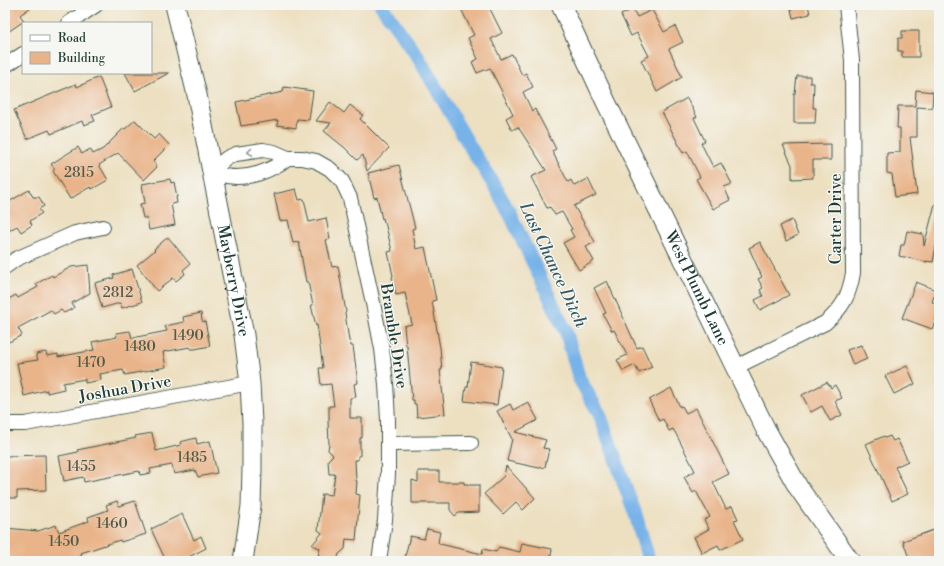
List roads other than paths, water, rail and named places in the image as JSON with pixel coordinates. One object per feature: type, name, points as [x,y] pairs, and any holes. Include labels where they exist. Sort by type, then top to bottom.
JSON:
[{"type":"main road","name":"Mayberry Drive","points":[[175,5],[197,95],[238,300],[250,383],[252,423],[251,506],[243,561]]},
{"type":"main road","name":"West Plumb Lane","points":[[561,5],[606,102],[782,461],[808,502],[850,561]]},
{"type":"street","points":[[70,22],[96,5]]},
{"type":"street","name":"Carter Drive","points":[[736,367],[825,323],[836,314],[844,303],[850,289],[853,273],[852,60],[846,5]]},
{"type":"street","points":[[5,66],[22,55]]},
{"type":"street","name":"Bramble Drive","points":[[211,171],[227,158],[236,154],[263,150],[274,152],[288,158],[302,158],[316,161],[330,169],[342,181],[350,198],[382,349],[387,405],[388,474],[385,520],[379,561]]},
{"type":"street","points":[[211,171],[226,176],[245,176],[269,170],[288,158]]},
{"type":"street","points":[[5,267],[16,259],[75,233],[103,227]]},
{"type":"street","name":"Joshua Drive","points":[[5,424],[25,424],[250,383]]},
{"type":"street","points":[[388,444],[471,443]]},
{"type":"waterway","name":"Last Chance Ditch","points":[[381,5],[418,57],[510,214],[566,332],[579,378],[600,415],[635,513],[649,561]]}]
